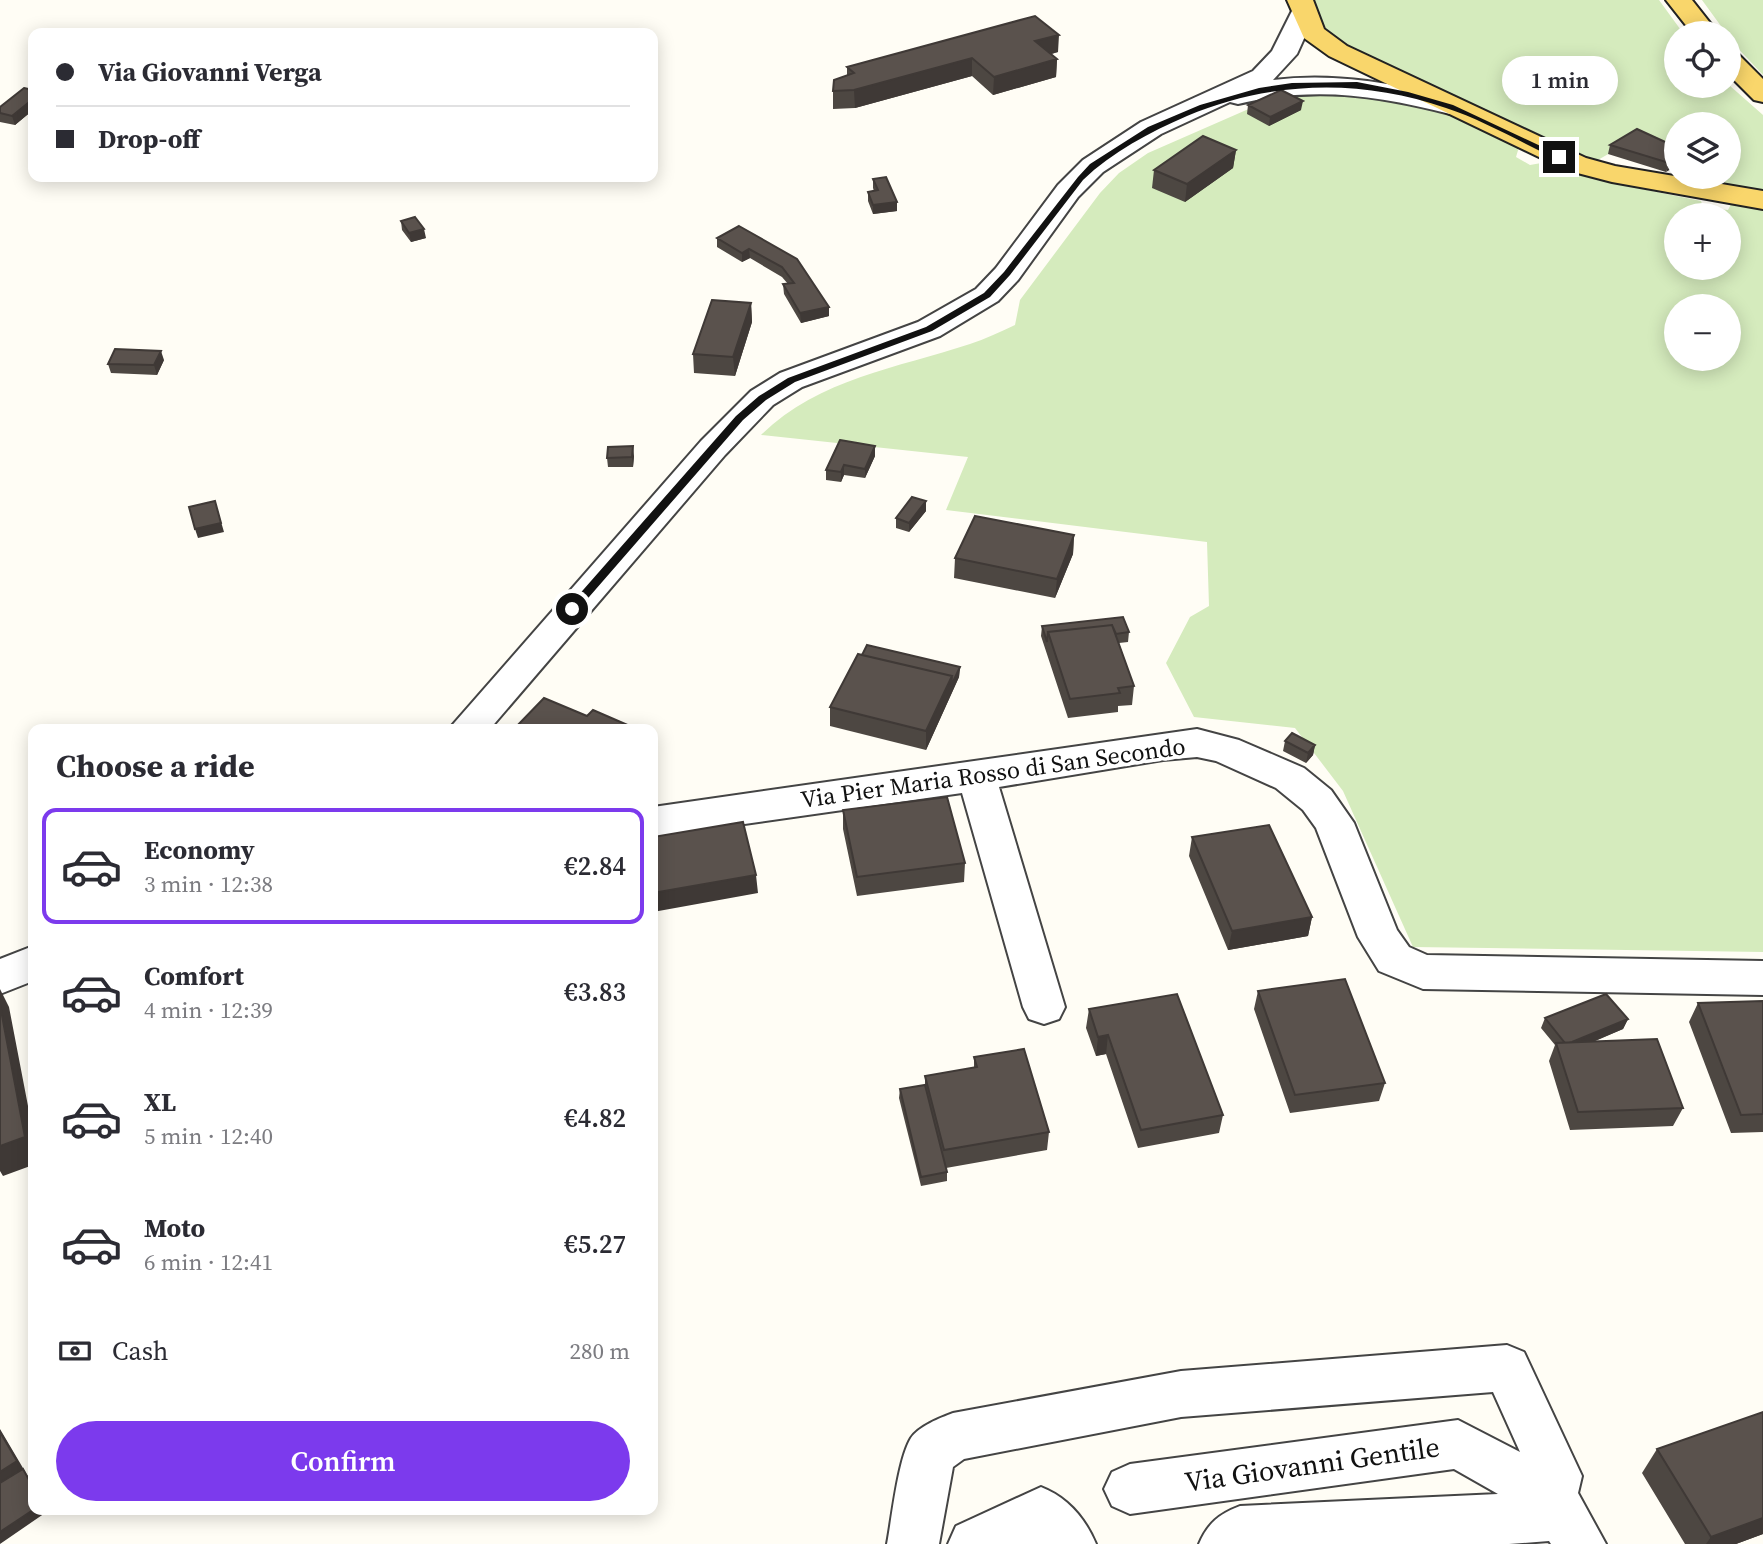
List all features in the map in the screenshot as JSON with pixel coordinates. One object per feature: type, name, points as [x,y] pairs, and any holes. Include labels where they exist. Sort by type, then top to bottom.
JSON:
[{"type":"main road","points":[[1679,0],[1696,21]]},
{"type":"main road","points":[[1297,4],[1313,33],[1320,40],[1450,106],[1576,164],[1612,174],[1763,200]]},
{"type":"main road","points":[[1741,72],[1763,94]]},
{"type":"street","points":[[472,724],[722,438],[762,398],[791,380],[929,329],[987,295],[1007,274],[1068,191],[1093,166],[1151,128],[1203,107],[1262,77],[1284,54],[1297,4]]},
{"type":"street","points":[[1203,107],[1259,90],[1324,84],[1357,85],[1408,94],[1450,106]]},
{"type":"street","name":"Via Pier Maria Rosso di San Secondo","points":[[658,821],[1197,743],[1290,778],[1317,800],[1334,823],[1379,937],[1394,958],[1423,972],[1763,978]]},
{"type":"street","points":[[977,777],[1044,1007]]},
{"type":"street","points":[[0,977],[28,965]]},
{"type":"street","points":[[913,1544],[930,1452],[953,1437],[1181,1394],[1507,1368],[1557,1476],[1547,1517],[1240,1531],[1225,1544]]},
{"type":"street","name":"Via Giovanni Gentile","points":[[1130,1489],[1458,1444],[1552,1497],[1580,1544]]},
{"type":"street","points":[[974,1544],[1041,1512],[1070,1544]]},
{"type":"green space","points":[[1314,0],[1659,0],[1674,21],[1664,21],[1664,98],[1741,98],[1741,96],[1763,115],[1763,192],[1741,188],[1741,112],[1664,112],[1664,145],[1642,135],[1596,161],[1571,152],[1345,47],[1326,32]]},
{"type":"green space","points":[[1702,0],[1763,0],[1763,75],[1741,52],[1741,21],[1717,21]]},
{"type":"green space","points":[[1338,90],[1434,108],[1519,147],[1516,157],[1530,165],[1547,162],[1545,170],[1554,175],[1567,169],[1613,183],[1701,201],[1702,203],[1664,203],[1664,280],[1741,280],[1741,205],[1763,208],[1763,952],[1413,947],[1343,791],[1295,728],[1194,717],[1166,663],[1190,617],[1209,606],[1207,542],[946,510],[968,457],[761,435],[783,416],[833,388],[970,344],[1015,325],[1020,300],[1100,193],[1119,173],[1148,153],[1276,97]]},
{"type":"building","points":[[1035,16],[1059,35],[1035,41],[1057,59],[994,77],[972,58],[854,90],[833,91],[834,80],[854,73],[847,67]]},
{"type":"building","points":[[24,88],[28,89],[28,103],[12,116],[0,113],[0,107]]},
{"type":"building","points":[[1281,90],[1303,101],[1270,117],[1248,105]]},
{"type":"building","points":[[1637,129],[1664,141],[1664,161],[1610,145]]},
{"type":"building","points":[[1203,136],[1236,150],[1187,184],[1154,170]]},
{"type":"building","points":[[886,177],[897,202],[873,205],[868,192],[878,190],[873,179]]},
{"type":"building","points":[[415,217],[424,229],[409,233],[401,221]]},
{"type":"building","points":[[739,226],[797,259],[829,307],[800,313],[783,284],[794,283],[782,267],[749,249],[742,253],[717,238]]},
{"type":"building","points":[[712,300],[751,303],[733,357],[693,354]]},
{"type":"building","points":[[115,349],[161,351],[154,365],[108,364]]},
{"type":"building","points":[[840,440],[875,446],[865,469],[844,465],[841,472],[826,470]]},
{"type":"building","points":[[633,446],[632,457],[607,458],[608,447]]},
{"type":"building","points":[[912,497],[926,501],[909,523],[896,518]]},
{"type":"building","points":[[215,501],[221,523],[195,529],[189,507]]},
{"type":"building","points":[[975,516],[1074,535],[1057,579],[955,558]]},
{"type":"building","points":[[1123,617],[1129,632],[1116,634],[1112,625],[1048,632],[1047,642],[1042,626]]},
{"type":"building","points":[[1112,625],[1134,686],[1118,688],[1120,693],[1070,699],[1048,632]]},
{"type":"building","points":[[867,645],[960,667],[951,686],[952,676],[862,655]]},
{"type":"building","points":[[858,654],[952,676],[926,731],[830,707]]},
{"type":"building","points":[[544,698],[587,716],[593,710],[625,724],[519,724]]},
{"type":"building","points":[[1292,733],[1315,745],[1308,753],[1285,741]]},
{"type":"building","points":[[947,797],[965,863],[857,877],[843,810]]},
{"type":"building","points":[[743,822],[756,875],[658,892],[658,836]]},
{"type":"building","points":[[1269,825],[1312,917],[1232,931],[1192,837]]},
{"type":"building","points":[[1345,979],[1385,1083],[1295,1095],[1258,991]]},
{"type":"building","points":[[1177,994],[1223,1115],[1141,1130],[1108,1035],[1098,1037],[1089,1009]]},
{"type":"building","points":[[1606,994],[1628,1019],[1565,1043],[1545,1018]]},
{"type":"building","points":[[1763,1001],[1763,1114],[1741,1115],[1698,1003]]},
{"type":"building","points":[[0,1005],[25,1137],[0,1146]]},
{"type":"building","points":[[1657,1039],[1683,1108],[1578,1112],[1556,1043]]},
{"type":"building","points":[[1024,1049],[1049,1132],[944,1150],[925,1076],[977,1067],[974,1057]]},
{"type":"building","points":[[925,1085],[947,1172],[921,1177],[900,1089]]},
{"type":"building","points":[[1763,1412],[1763,1518],[1711,1537],[1657,1449]]},
{"type":"building","points":[[0,1432],[17,1461],[0,1472]]},
{"type":"building","points":[[23,1469],[28,1478],[28,1513],[0,1532],[0,1483]]},
{"type":"route","points":[[572,609],[740,418],[762,398],[791,380],[929,329],[987,295],[1007,274],[1080,178],[1093,166],[1151,128],[1203,107],[1259,90],[1292,85],[1357,85],[1408,94],[1450,106],[1559,157]]}]
